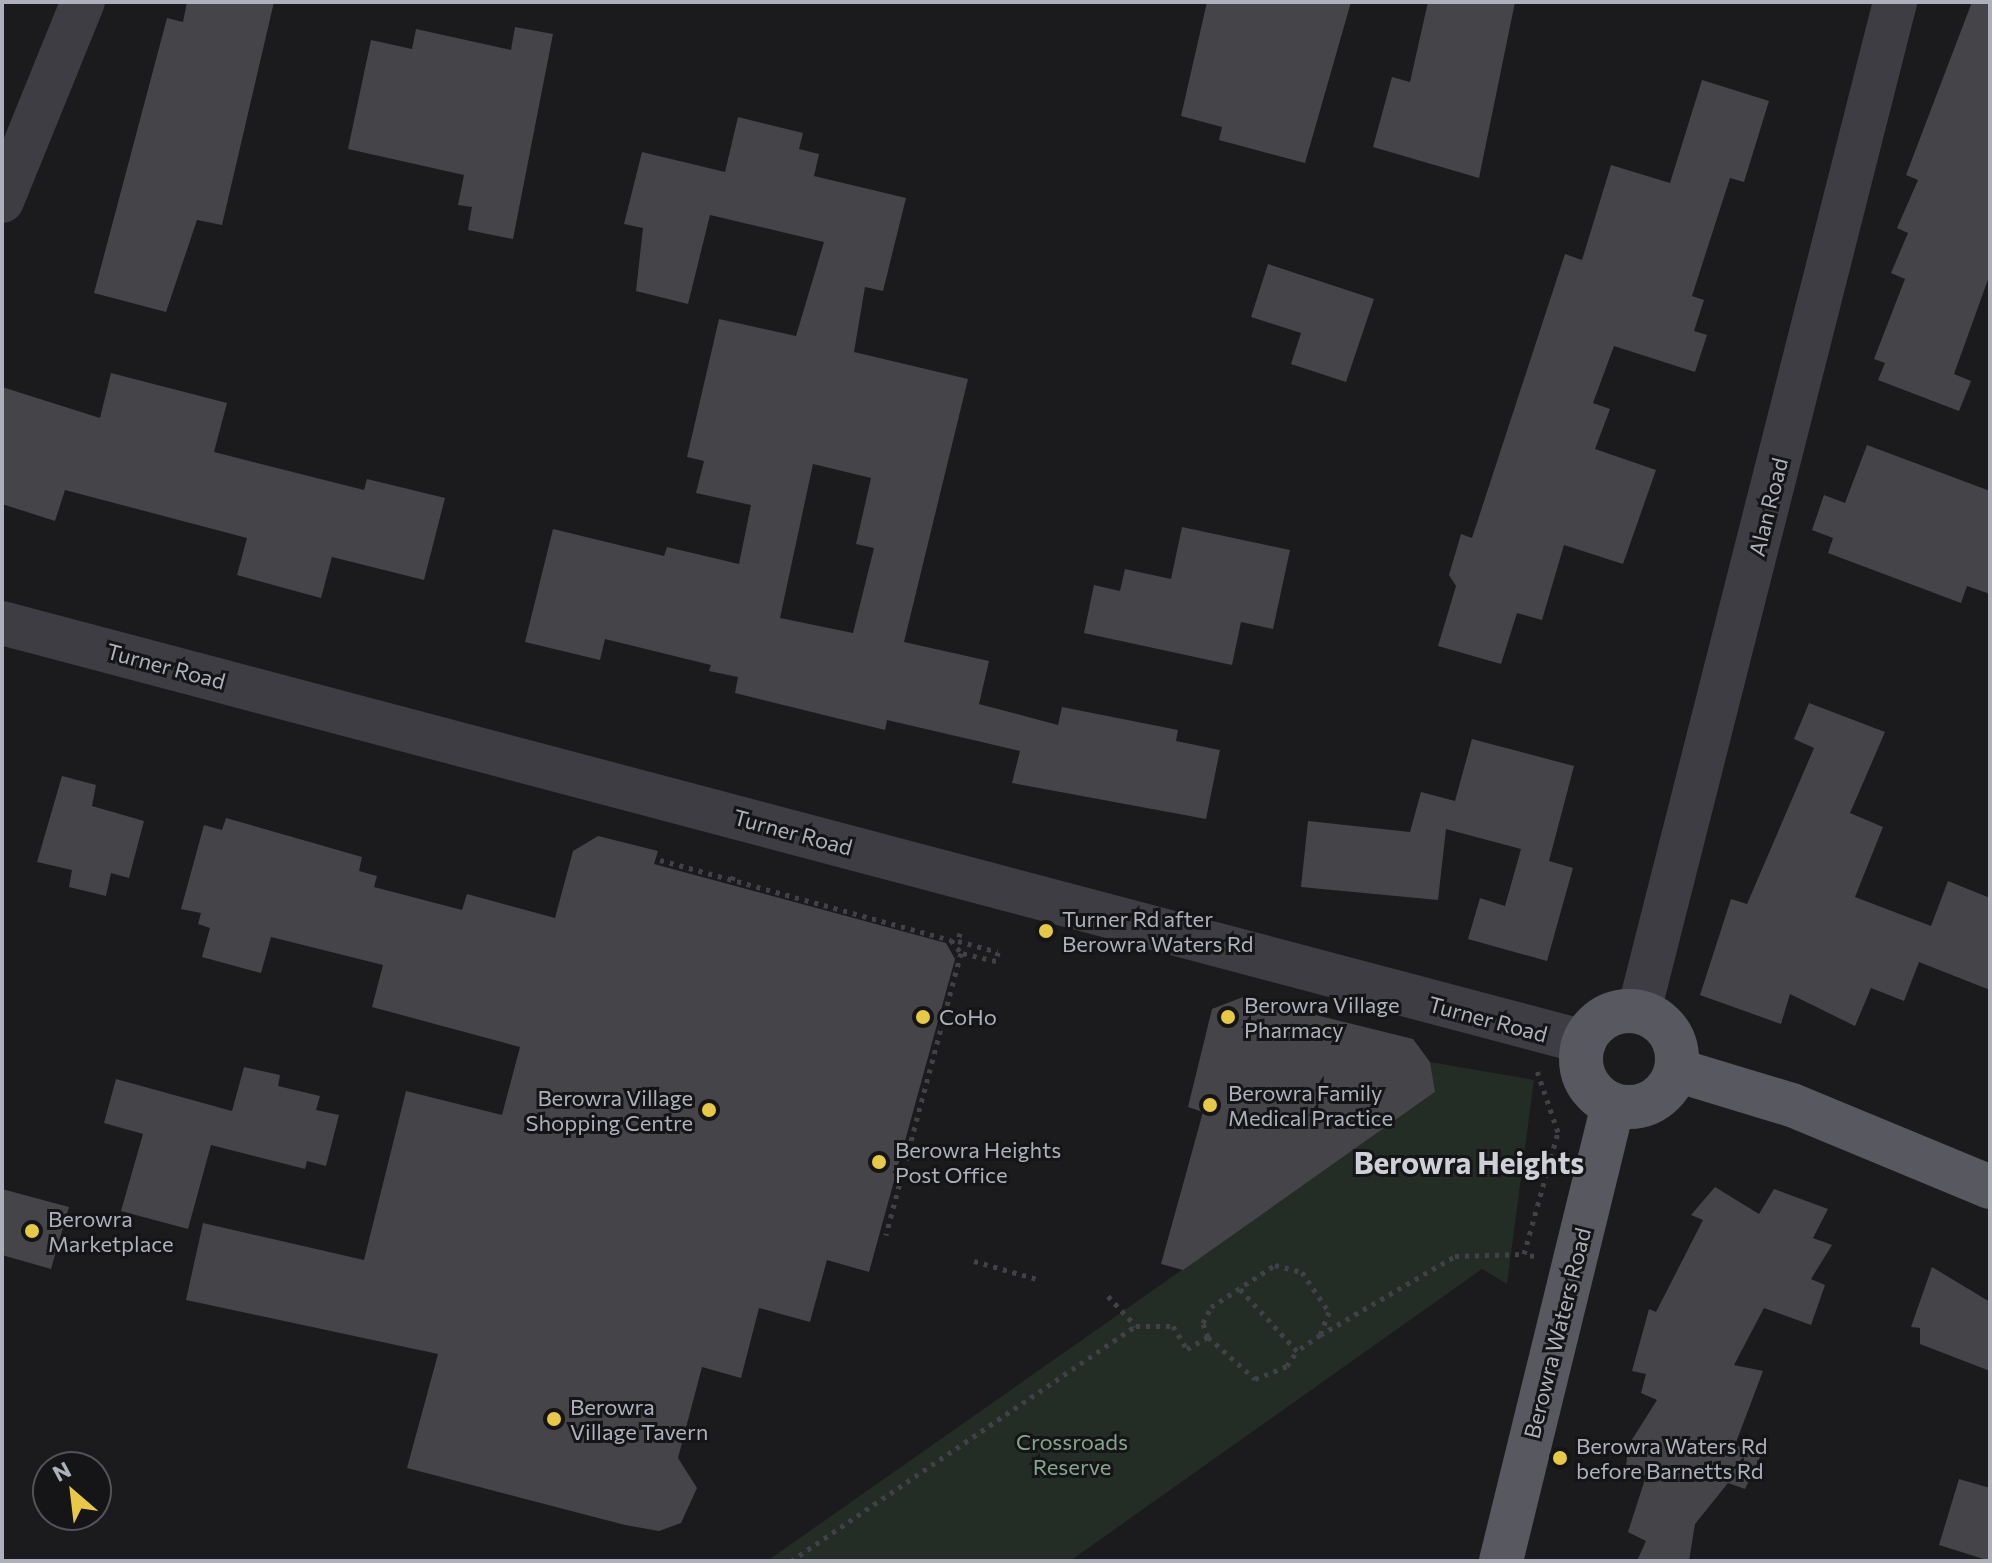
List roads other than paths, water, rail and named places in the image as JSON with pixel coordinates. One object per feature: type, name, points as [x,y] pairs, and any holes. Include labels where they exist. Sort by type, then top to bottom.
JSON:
[{"type":"main road","points":[[1639,1011],[1665,1027],[1676,1070],[1659,1097],[1629,1108],[1613,1105],[1582,1073],[1584,1042],[1600,1020],[1639,1011]]},
{"type":"main road","points":[[1676,1070],[1792,1105],[1990,1187]]},
{"type":"main road","name":"Berowra Waters Road","points":[[1501,1561],[1613,1105]]},
{"type":"street","points":[[2,201],[83,2]]},
{"type":"street","name":"Alan Road","points":[[1639,1011],[1895,2]]},
{"type":"street","name":"Turner Road","points":[[2,623],[1584,1042]]},
{"type":"place","name":"Turner Rd after Berowra Waters Rd","points":[[1046,931]]},
{"type":"place","name":"CoHo","points":[[923,1017]]},
{"type":"place","name":"Berowra Village Pharmacy","points":[[1228,1017]]},
{"type":"place","name":"Berowra Family Medical Practice","points":[[1210,1105]]},
{"type":"place","name":"Berowra Village Shopping Centre","points":[[709,1110]]},
{"type":"place","name":"Berowra Heights Post Office","points":[[879,1162]]},
{"type":"place","name":"Berowra Marketplace","points":[[32,1231]]},
{"type":"place","name":"Berowra Village Tavern","points":[[554,1419]]},
{"type":"place","name":"Berowra Waters Rd before Barnetts Rd","points":[[1560,1458]]},
{"type":"district","name":"Berowra Heights","points":[[1469,1162]]},
{"type":"park label","name":"Crossroads Reserve","points":[[1072,1454]]}]
